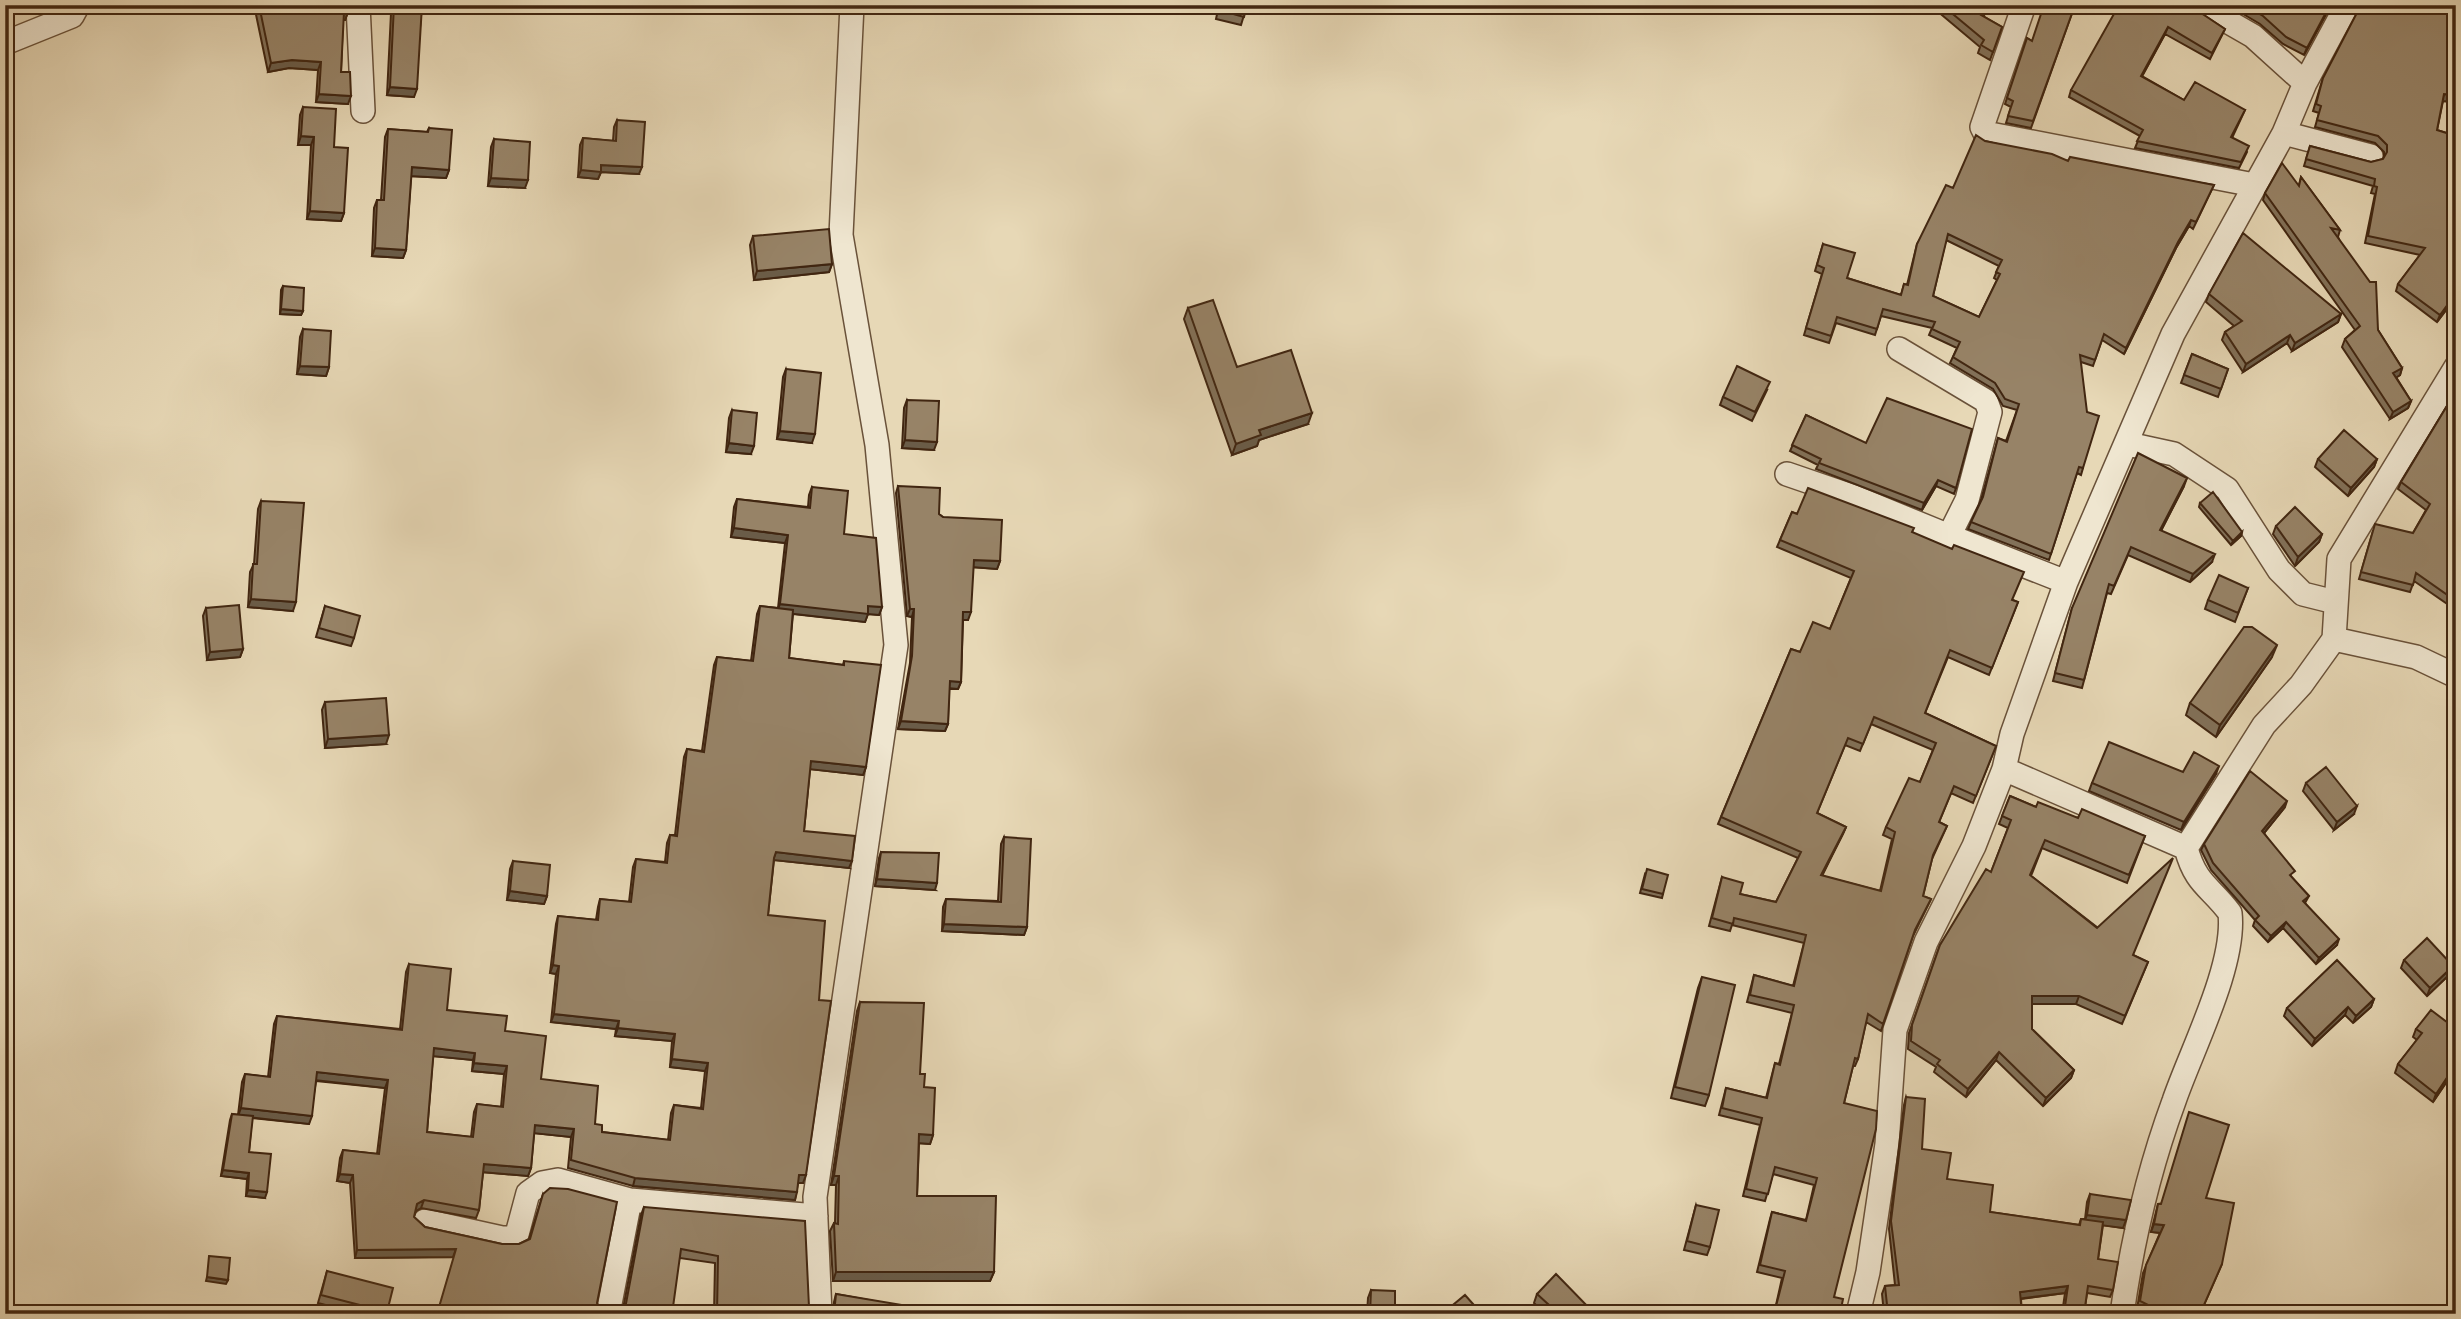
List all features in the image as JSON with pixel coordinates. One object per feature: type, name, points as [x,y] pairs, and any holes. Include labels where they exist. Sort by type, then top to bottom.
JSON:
[{"type":"street","points":[[5,43],[72,16],[79,5]]},
{"type":"street","points":[[358,5],[363,111]]},
{"type":"street","points":[[820,1314],[817,1184],[896,645],[877,445],[841,235],[852,5]]},
{"type":"street","points":[[2024,5],[1982,127],[1985,133],[2254,186]]},
{"type":"street","points":[[2199,5],[2253,36],[2305,83]]},
{"type":"street","points":[[1858,1314],[1868,1272],[1887,1144],[1895,1030],[1926,942],[1974,846],[2004,769],[2012,734],[2066,582],[2173,334],[2284,133],[2305,83],[2347,5]]},
{"type":"street","points":[[2284,133],[2371,156]]},
{"type":"street","points":[[1899,349],[1986,401],[1990,412],[1967,499],[1949,536]]},
{"type":"street","points":[[2122,1314],[2148,1184],[2174,1101],[2208,1014],[2232,931],[2230,913],[2207,892],[2192,869],[2186,848],[2264,725],[2301,685],[2334,639],[2339,559],[2447,399],[2456,367]]},
{"type":"street","points":[[2128,443],[2174,454],[2227,489],[2280,570],[2304,594],[2335,602]]},
{"type":"street","points":[[1787,474],[1854,497],[2066,582]]},
{"type":"street","points":[[2334,639],[2416,657],[2456,676]]},
{"type":"street","points":[[2004,769],[2186,848]]},
{"type":"street","points":[[425,1221],[502,1238],[516,1238],[528,1193],[542,1183],[558,1180],[630,1200],[816,1216]]},
{"type":"street","points":[[607,1314],[630,1200]]},
{"type":"building","points":[[259,5],[348,5],[348,12],[344,12],[341,72],[350,72],[351,96],[319,94],[321,62],[292,60],[271,63]]},
{"type":"building","points":[[394,5],[422,5],[417,89],[390,87]]},
{"type":"building","points":[[1220,5],[1247,5],[1244,17],[1219,10]]},
{"type":"building","points":[[1942,5],[1989,5],[1981,15],[2002,27],[1993,52],[1981,45],[1984,40]]},
{"type":"building","points":[[2044,5],[2075,5],[2033,121],[2008,116],[2013,101],[2007,98],[2027,38],[2032,41]]},
{"type":"building","points":[[2119,5],[2189,5],[2225,29],[2212,53],[2168,27],[2141,76],[2184,100],[2195,82],[2245,110],[2231,137],[2249,146],[2241,162],[2137,141],[2143,130],[2071,90]]},
{"type":"building","points":[[2244,5],[2330,5],[2307,48],[2286,37],[2263,16]]},
{"type":"building","points":[[2361,5],[2456,5],[2456,95],[2444,94],[2437,130],[2456,136],[2456,293],[2440,315],[2398,284],[2425,248],[2368,236],[2377,187],[2374,186],[2375,179],[2306,159],[2310,146],[2371,162],[2383,159],[2387,152],[2387,145],[2378,136],[2317,120],[2321,106],[2316,104],[2323,78]]},
{"type":"building","points":[[303,107],[336,109],[334,147],[348,148],[344,213],[310,211],[314,137],[301,136]]},
{"type":"building","points":[[617,120],[645,122],[642,167],[601,165],[601,172],[581,170],[583,138],[616,141]]},
{"type":"building","points":[[429,128],[452,130],[449,170],[412,167],[406,250],[375,248],[377,200],[384,200],[388,129],[428,132]]},
{"type":"building","points":[[1976,135],[1985,141],[2052,154],[2068,161],[2070,157],[2214,185],[2196,222],[2191,220],[2178,242],[2126,348],[2104,334],[2095,360],[2080,355],[2087,412],[2099,416],[2083,468],[2079,467],[2051,554],[1971,522],[1983,497],[1998,438],[2007,442],[2019,404],[2005,399],[1995,383],[1953,357],[1960,342],[1932,329],[1935,322],[1883,309],[1877,329],[1837,317],[1831,336],[1806,328],[1824,268],[1817,265],[1823,244],[1855,253],[1847,278],[1901,295],[1904,284],[1908,285],[1917,244],[1946,185],[1953,188]],"holes":[[[1948,234],[2002,260],[1996,272],[2000,274],[1979,317],[1933,296]]]},
{"type":"building","points":[[494,139],[530,142],[528,180],[491,178]]},
{"type":"building","points":[[2282,163],[2299,186],[2301,177],[2340,230],[2331,228],[2370,282],[2376,282],[2378,330],[2402,368],[2393,373],[2411,401],[2393,412],[2345,339],[2360,326],[2265,193]]},
{"type":"building","points":[[829,229],[832,264],[757,271],[753,236]]},
{"type":"building","points":[[2243,233],[2341,314],[2295,343],[2290,335],[2246,364],[2225,332],[2242,321],[2209,294]]},
{"type":"building","points":[[283,286],[304,288],[303,311],[281,309]]},
{"type":"building","points":[[1213,300],[1237,367],[1291,350],[1312,413],[1259,430],[1261,435],[1236,444],[1188,308]]},
{"type":"building","points":[[303,329],[331,331],[329,367],[300,366]]},
{"type":"building","points":[[2192,354],[2228,369],[2221,389],[2184,375]]},
{"type":"building","points":[[1737,366],[1770,382],[1755,412],[1723,397]]},
{"type":"building","points":[[786,369],[821,373],[815,434],[780,431]]},
{"type":"building","points":[[2456,391],[2456,601],[2416,573],[2413,585],[2361,572],[2375,524],[2413,533],[2430,504],[2401,482]]},
{"type":"building","points":[[1887,398],[1972,429],[1956,488],[1938,480],[1924,503],[1819,463],[1821,459],[1792,445],[1806,415],[1866,443]]},
{"type":"building","points":[[907,400],[939,401],[937,442],[905,440]]},
{"type":"building","points":[[732,410],[757,413],[754,446],[729,443]]},
{"type":"building","points":[[2344,430],[2377,459],[2351,488],[2318,459]]},
{"type":"building","points":[[2138,453],[2187,478],[2160,530],[2215,554],[2193,574],[2131,547],[2114,586],[2109,584],[2084,680],[2055,673],[2072,608]]},
{"type":"building","points":[[898,486],[940,488],[939,514],[943,517],[1002,520],[1000,561],[974,560],[971,612],[963,612],[961,682],[950,681],[948,724],[901,721],[912,656],[914,609],[910,609]]},
{"type":"building","points":[[812,487],[848,491],[844,534],[876,538],[882,607],[868,606],[868,614],[780,604],[788,535],[734,528],[737,499],[810,508]]},
{"type":"building","points":[[1808,488],[1914,528],[1912,532],[1952,549],[1954,545],[2024,572],[2012,600],[2018,602],[1992,668],[1950,650],[1925,713],[1996,746],[1976,796],[1954,786],[1939,822],[1947,826],[1933,855],[1923,896],[1931,899],[1915,930],[1883,1024],[1868,1014],[1858,1059],[1855,1058],[1844,1103],[1877,1111],[1876,1129],[1834,1297],[1843,1299],[1840,1314],[1774,1314],[1785,1271],[1760,1265],[1772,1212],[1806,1221],[1817,1178],[1775,1167],[1768,1194],[1746,1189],[1762,1118],[1722,1108],[1726,1088],[1767,1098],[1775,1063],[1780,1065],[1794,1005],[1750,995],[1754,975],[1794,986],[1806,935],[1734,918],[1733,924],[1712,918],[1722,877],[1743,883],[1740,894],[1776,902],[1801,852],[1721,817],[1791,649],[1800,652],[1813,622],[1830,629],[1854,571],[1780,540],[1792,512],[1797,514]],"holes":[[[1874,717],[1936,743],[1920,782],[1909,778],[1886,827],[1895,832],[1881,891],[1821,875],[1846,827],[1817,813],[1848,738],[1863,744]]]},
{"type":"building","points":[[2213,492],[2242,532],[2233,541],[2200,503]]},
{"type":"building","points":[[261,501],[304,503],[296,602],[251,599],[253,564],[257,564]]},
{"type":"building","points":[[2295,507],[2322,534],[2298,557],[2276,526]]},
{"type":"building","points":[[2219,575],[2248,588],[2238,613],[2208,600]]},
{"type":"building","points":[[239,605],[243,649],[210,652],[206,608]]},
{"type":"building","points":[[325,606],[360,616],[354,638],[319,628]]},
{"type":"building","points":[[760,606],[793,610],[789,658],[844,665],[844,661],[881,665],[866,767],[811,761],[804,831],[855,836],[852,861],[776,852],[774,858],[768,915],[825,921],[819,1000],[831,1001],[806,1175],[799,1175],[797,1192],[635,1178],[571,1160],[574,1129],[535,1125],[531,1168],[484,1164],[479,1210],[424,1200],[417,1204],[414,1217],[425,1227],[502,1244],[519,1244],[530,1239],[543,1194],[550,1188],[568,1189],[617,1202],[597,1303],[600,1314],[437,1314],[456,1249],[357,1250],[353,1175],[340,1174],[343,1150],[379,1154],[388,1080],[317,1072],[312,1116],[241,1108],[245,1074],[270,1077],[277,1016],[402,1030],[409,964],[451,969],[447,1010],[507,1016],[505,1031],[546,1036],[541,1079],[598,1086],[595,1124],[602,1125],[602,1132],[670,1140],[674,1105],[703,1109],[708,1063],[672,1059],[675,1034],[618,1028],[619,1021],[554,1014],[559,966],[553,965],[558,916],[598,920],[600,899],[631,902],[636,859],[667,863],[670,835],[677,836],[687,749],[704,752],[717,657],[753,661]],"holes":[[[434,1048],[475,1053],[474,1063],[507,1066],[503,1107],[477,1104],[473,1137],[427,1132]]]},
{"type":"building","points":[[2244,627],[2252,627],[2277,645],[2220,725],[2190,703]]},
{"type":"building","points":[[386,698],[389,735],[328,739],[325,702]]},
{"type":"building","points":[[2109,742],[2183,772],[2194,752],[2219,766],[2184,822],[2092,783]]},
{"type":"building","points":[[2326,767],[2357,806],[2337,822],[2306,783]]},
{"type":"building","points":[[2250,771],[2287,801],[2262,831],[2295,871],[2290,875],[2309,896],[2303,901],[2339,939],[2319,958],[2286,922],[2271,936],[2255,920],[2259,916],[2213,863],[2204,844]]},
{"type":"building","points":[[2010,796],[2036,807],[2038,802],[2078,818],[2082,809],[2145,836],[2129,875],[2045,840],[2030,875],[2097,928],[2173,858],[2133,955],[2148,962],[2125,1016],[2079,996],[2032,996],[2032,1029],[2074,1070],[2046,1098],[1999,1052],[1968,1089],[1937,1064],[1940,1060],[1911,1041],[1912,1025],[1940,945],[1986,869],[1991,872],[2011,820],[2002,816]]},
{"type":"building","points":[[1004,837],[1031,839],[1027,927],[944,924],[946,899],[1001,902]]},
{"type":"building","points":[[881,852],[939,853],[937,883],[877,879]]},
{"type":"building","points":[[513,861],[550,865],[547,896],[510,891]]},
{"type":"building","points":[[1647,869],[1668,875],[1663,894],[1642,889]]},
{"type":"building","points":[[2427,938],[2453,966],[2430,988],[2404,960]]},
{"type":"building","points":[[2337,960],[2374,999],[2356,1016],[2348,1007],[2315,1039],[2287,1008]]},
{"type":"building","points":[[1702,977],[1735,985],[1709,1095],[1675,1087]]},
{"type":"building","points":[[860,1002],[924,1003],[920,1074],[925,1074],[924,1087],[935,1088],[933,1135],[919,1134],[917,1196],[996,1196],[994,1272],[836,1272],[834,1223],[838,1224],[839,1176],[834,1176]]},
{"type":"building","points":[[2431,1010],[2456,1029],[2456,1064],[2436,1094],[2398,1064],[2422,1033],[2416,1029]]},
{"type":"building","points":[[1906,1097],[1925,1099],[1922,1149],[1951,1153],[1947,1179],[1993,1185],[1990,1212],[2080,1225],[2081,1219],[2103,1222],[2098,1259],[2118,1262],[2113,1290],[2088,1286],[2084,1314],[2064,1313],[2068,1286],[2020,1292],[2022,1314],[1888,1314],[1885,1286],[1899,1285],[1891,1221]]},
{"type":"building","points":[[2189,1112],[2229,1125],[2206,1198],[2234,1203],[2222,1264],[2200,1314],[2166,1314],[2140,1301],[2146,1265],[2164,1225],[2154,1224],[2158,1204],[2161,1204]]},
{"type":"building","points":[[232,1114],[253,1116],[249,1152],[271,1154],[267,1192],[248,1190],[249,1173],[223,1170]]},
{"type":"building","points":[[2090,1194],[2131,1200],[2126,1220],[2087,1215]]},
{"type":"building","points":[[1696,1205],[1719,1210],[1710,1247],[1687,1241]]},
{"type":"building","points":[[644,1207],[805,1221],[809,1307],[813,1314],[717,1314],[718,1256],[681,1249],[673,1307],[707,1314],[622,1314]]},
{"type":"building","points":[[209,1256],[230,1258],[228,1280],[207,1277]]},
{"type":"building","points":[[327,1271],[393,1288],[387,1312],[321,1295]]},
{"type":"building","points":[[1556,1274],[1595,1314],[1543,1314],[1549,1305],[1537,1294]]},
{"type":"building","points":[[1371,1290],[1395,1291],[1395,1314],[1370,1314]]},
{"type":"building","points":[[836,1294],[944,1312],[944,1314],[834,1314]]},
{"type":"building","points":[[1465,1295],[1482,1314],[1442,1314]]}]
